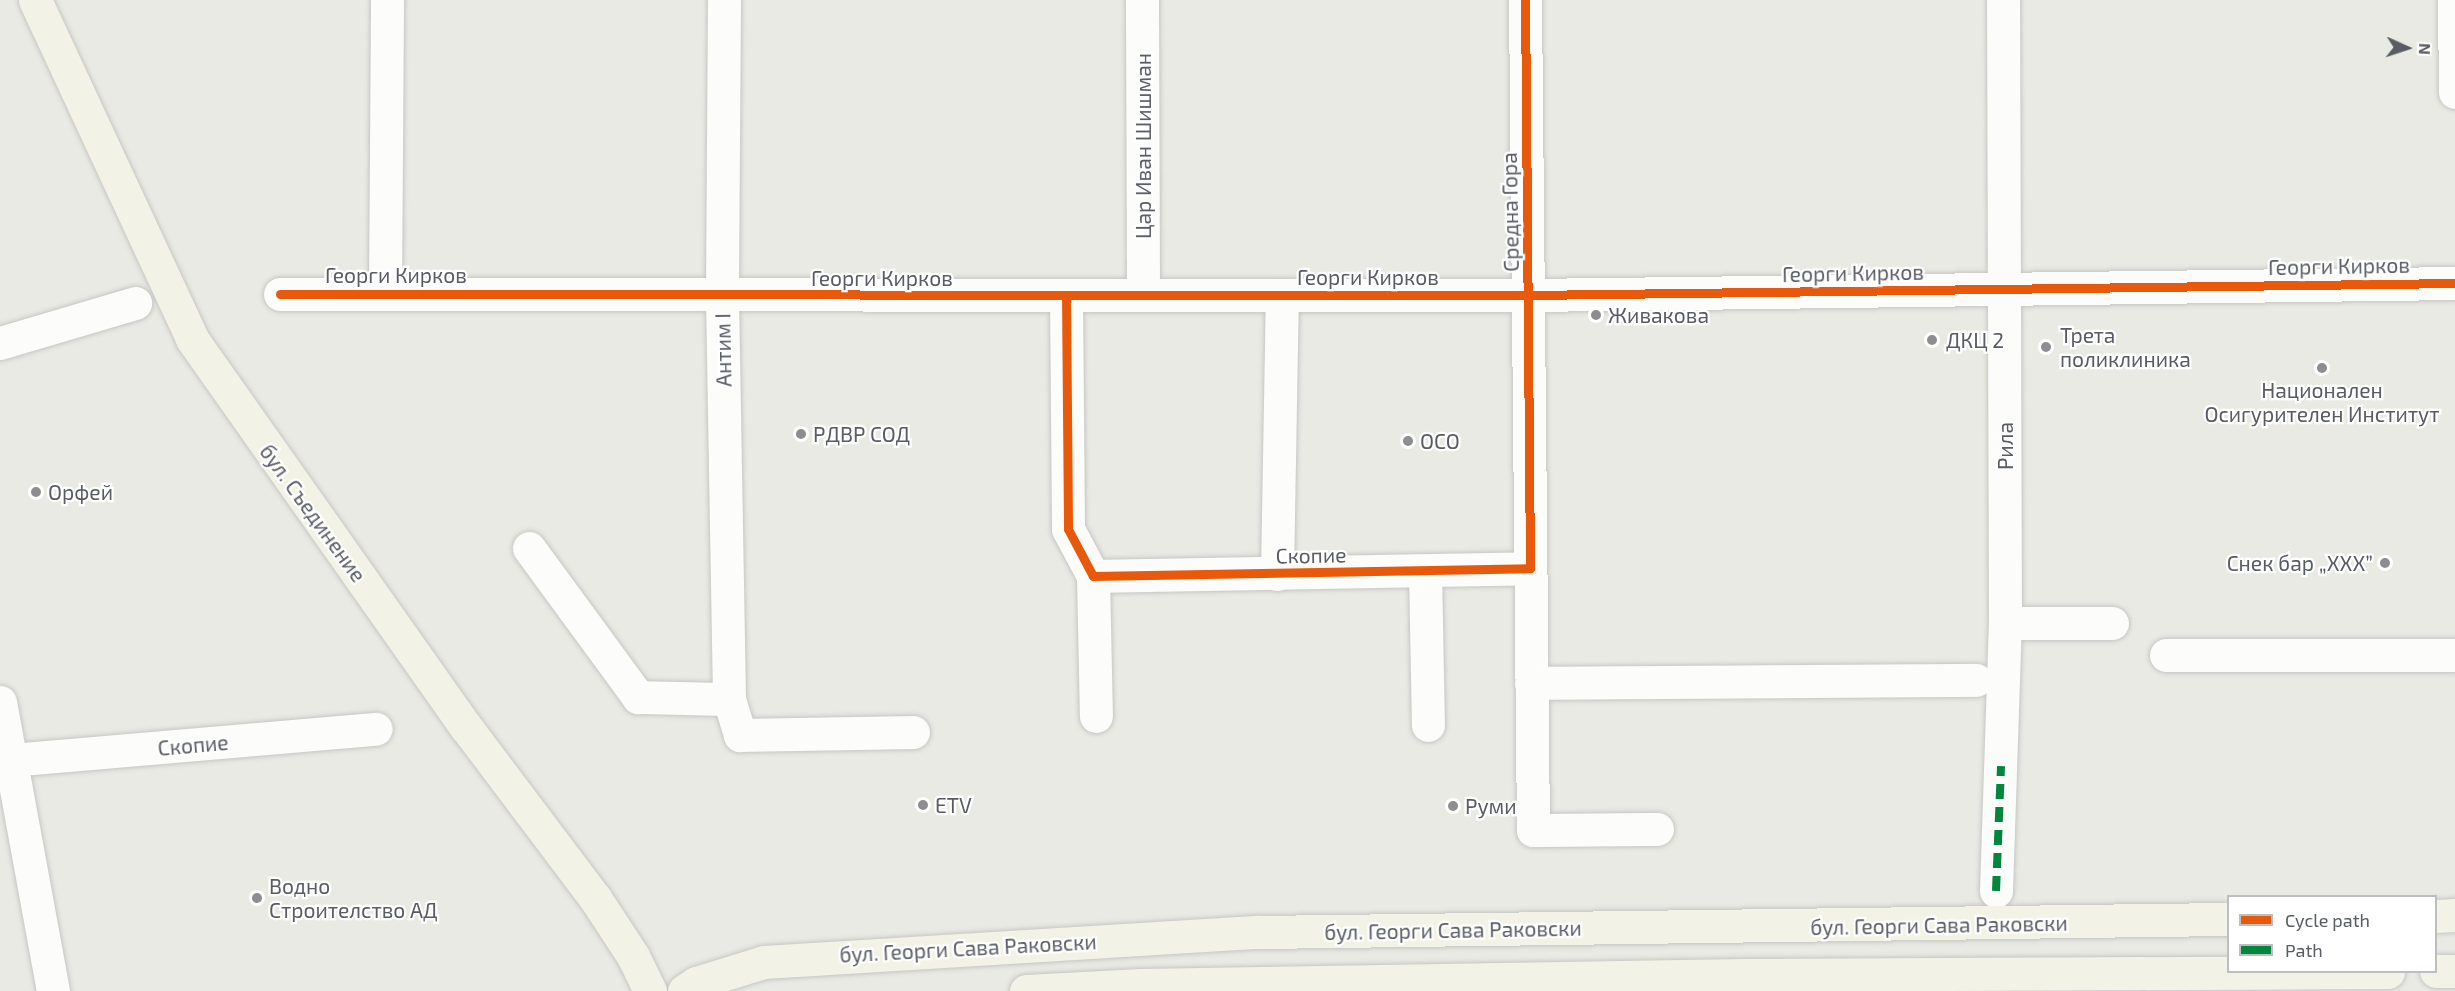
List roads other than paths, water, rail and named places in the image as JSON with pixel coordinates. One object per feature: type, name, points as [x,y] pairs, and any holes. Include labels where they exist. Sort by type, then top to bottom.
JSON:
[{"type":"main road","name":"бул. Съединение","points":[[35,0],[192,339],[466,727],[595,898],[633,956],[650,991]]},
{"type":"main road","points":[[2437,916],[2455,915]]},
{"type":"main road","name":"бул. Георги Сава Раковски","points":[[684,991],[696,983],[764,962],[1259,932],[2227,920]]},
{"type":"main road","points":[[2437,971],[2455,971]]},
{"type":"main road","points":[[1026,991],[1141,985],[1540,985],[2323,973]]},
{"type":"street","points":[[384,292],[387,0]]},
{"type":"street","name":"Антим I","points":[[724,0],[722,297],[729,699],[740,735],[913,732]]},
{"type":"street","name":"Цар Иван Шишман","points":[[1142,0],[1143,293]]},
{"type":"street","name":"Средна Гора","points":[[1525,0],[1533,830],[1658,829]]},
{"type":"street","name":"Рила","points":[[1995,891],[2005,623],[2003,0]]},
{"type":"street","points":[[2454,0],[2455,92]]},
{"type":"street","name":"Георги Кирков","points":[[280,294],[384,292],[722,297],[1143,293],[1529,295],[2455,283]]},
{"type":"street","points":[[1066,295],[1068,529],[1093,576],[1096,716]]},
{"type":"street","points":[[1277,574],[1282,295]]},
{"type":"street","points":[[0,343],[135,303]]},
{"type":"street","points":[[529,548],[638,697],[729,699]]},
{"type":"street","name":"Скопие","points":[[1093,576],[1425,571],[1530,567]]},
{"type":"street","points":[[1425,571],[1428,725]]},
{"type":"street","points":[[2005,623],[2112,623]]},
{"type":"street","points":[[2166,655],[2455,656]]},
{"type":"street","points":[[1531,683],[1976,680]]},
{"type":"street","points":[[0,702],[53,991]]},
{"type":"street","name":"Скопие","points":[[10,760],[376,729]]},
{"type":"place","name":"Живакова","points":[[1596,315]]},
{"type":"place","name":"ДКЦ 2","points":[[1932,340]]},
{"type":"place","name":"Трета поликлиника","points":[[2046,347]]},
{"type":"place","name":"Национален Осигурителен Институт","points":[[2322,368]]},
{"type":"place","name":"РДВР СОД","points":[[801,434]]},
{"type":"place","name":"ОСО","points":[[1408,441]]},
{"type":"place","name":"Орфей","points":[[36,492]]},
{"type":"place","name":"Снек бар „ХХХ”","points":[[2385,563]]},
{"type":"place","name":"ETV","points":[[923,805]]},
{"type":"place","name":"Руми","points":[[1453,806]]},
{"type":"place","name":"Водно Строителство АД","points":[[257,898]]}]
